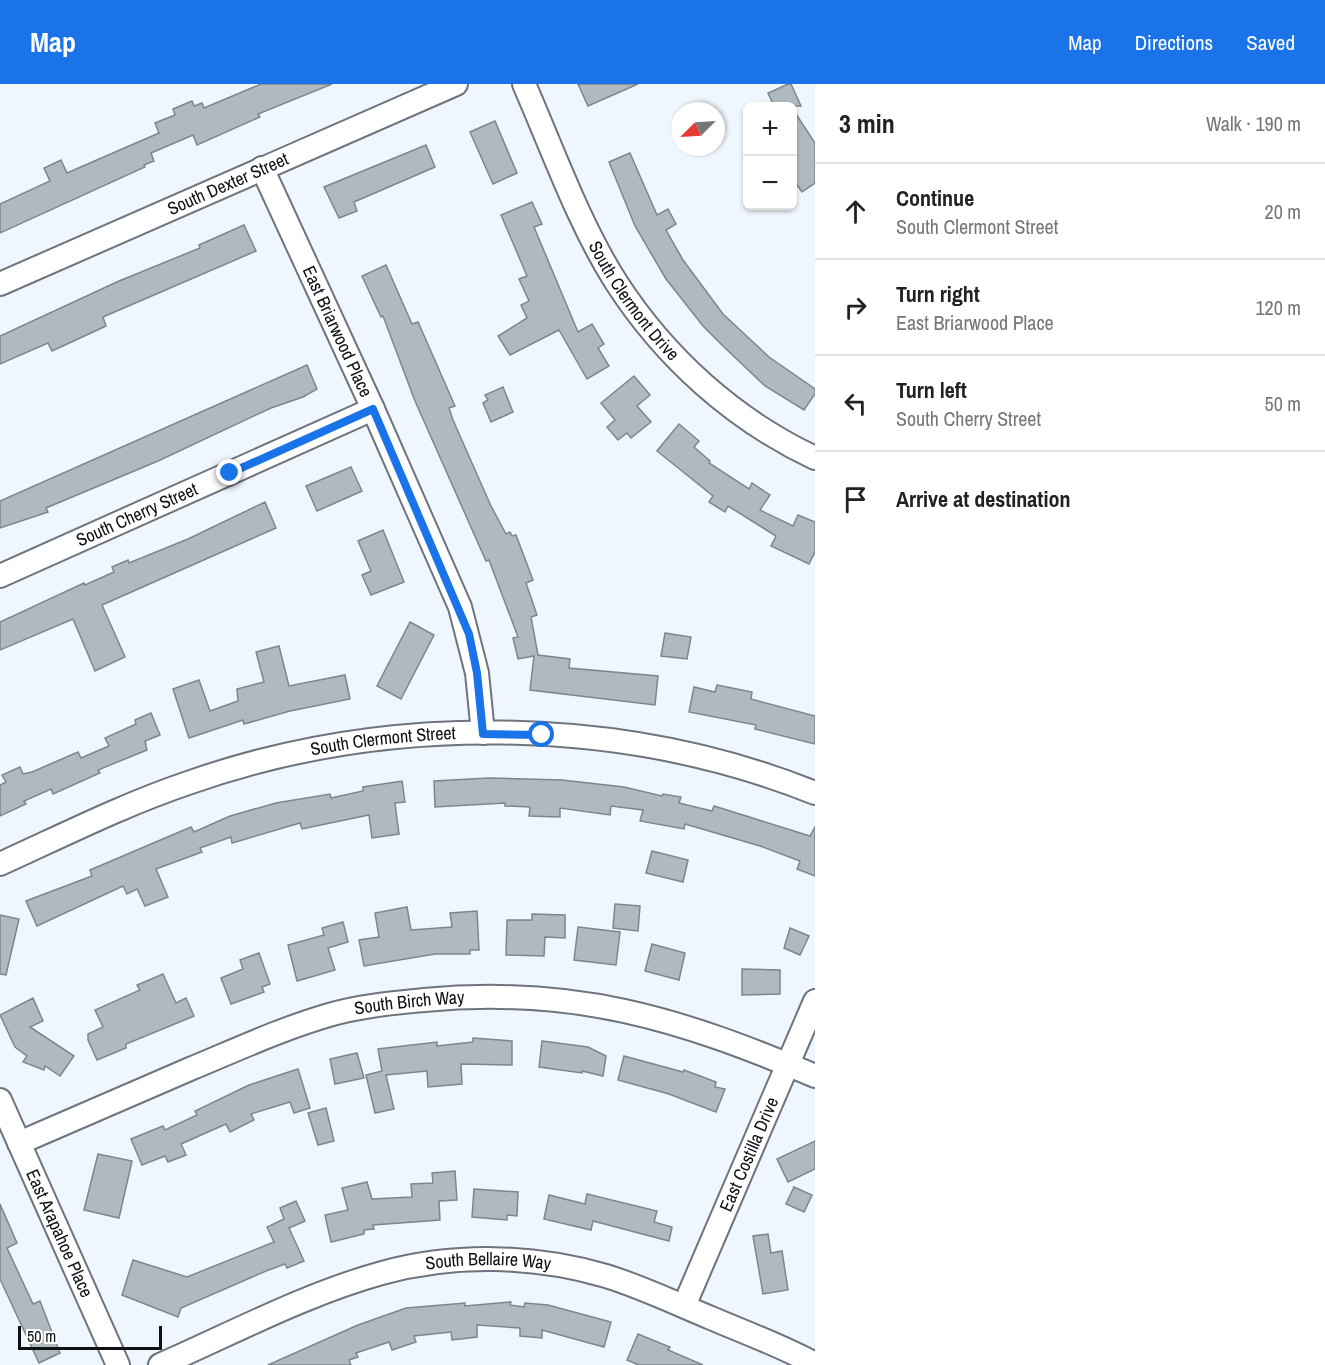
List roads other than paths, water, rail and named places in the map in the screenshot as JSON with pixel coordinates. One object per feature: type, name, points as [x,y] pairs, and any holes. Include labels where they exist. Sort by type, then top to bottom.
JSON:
[{"type":"street","name":"South Dexter Street","points":[[0,284],[456,84]]},
{"type":"street","name":"South Clermont Drive","points":[[524,84],[595,244],[636,311],[686,369],[716,395],[765,432],[815,458]]},
{"type":"street","name":"East Briarwood Place","points":[[262,168],[373,409],[469,634],[477,673],[483,734]]},
{"type":"street","name":"South Cherry Street","points":[[0,576],[373,409]]},
{"type":"street","name":"South Clermont Street","points":[[0,864],[126,807],[188,782],[251,763],[332,745],[395,737],[483,734],[606,740],[738,767],[815,793]]},
{"type":"street","name":"South Birch Way","points":[[19,1143],[275,1033],[332,1014],[396,1003],[459,997],[531,997],[592,1003],[648,1014],[705,1032],[815,1076]]},
{"type":"street","name":"East Costilla Drive","points":[[684,1306],[815,1001]]},
{"type":"street","name":"East Arapahoe Place","points":[[0,1100],[118,1365]]},
{"type":"street","name":"South Bellaire Way","points":[[160,1365],[336,1288],[383,1273],[429,1263],[471,1259],[561,1265],[608,1277],[684,1306],[815,1364]]}]
